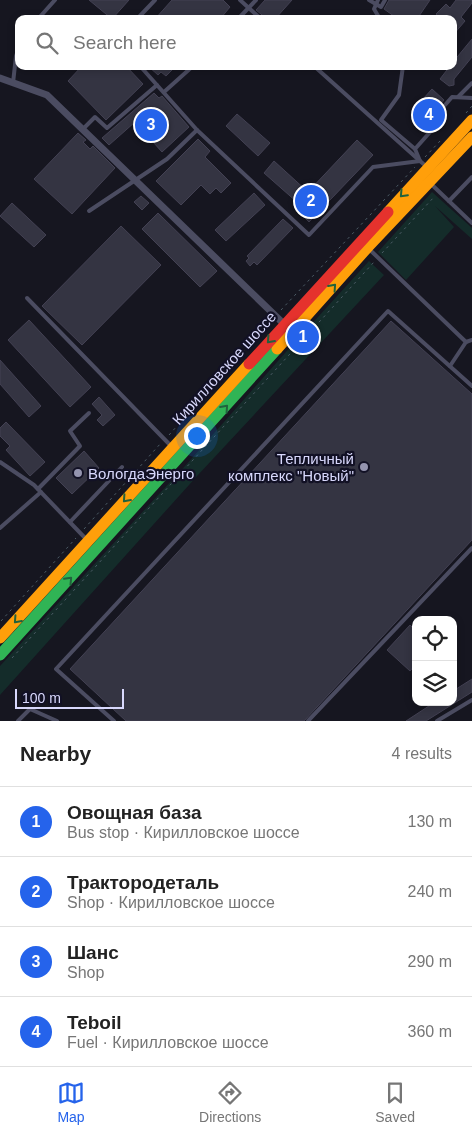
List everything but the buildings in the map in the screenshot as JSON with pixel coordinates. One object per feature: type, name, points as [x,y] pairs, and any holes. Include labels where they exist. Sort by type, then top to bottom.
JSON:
[{"type":"main road","name":"Кирилловское шоссе","points":[[4,654],[284,324],[368,247],[424,171],[469,116]]},
{"type":"main road","name":"Кирилловское шоссе","points":[[0,638],[84,537],[168,444],[284,324],[424,171],[472,137]]},
{"type":"street","points":[[0,78],[47,95],[136,178],[284,324]]},
{"type":"lane","points":[[41,15],[54,0]]},
{"type":"lane","points":[[141,15],[155,0]]},
{"type":"lane","points":[[240,0],[256,15]]},
{"type":"lane","points":[[242,15],[256,0]]},
{"type":"lane","points":[[369,0],[380,7],[385,0]]},
{"type":"lane","points":[[378,0],[374,9],[378,15]]},
{"type":"lane","points":[[13,82],[15,65]]},
{"type":"lane","points":[[144,70],[197,130],[310,235],[373,167],[424,171]]},
{"type":"lane","points":[[164,92],[189,70]]},
{"type":"lane","points":[[318,70],[424,171],[439,191],[472,223]]},
{"type":"lane","points":[[402,70],[399,94],[381,120],[415,150],[424,171]]},
{"type":"lane","points":[[458,97],[472,82]]},
{"type":"lane","points":[[83,129],[95,117],[107,128],[157,85]]},
{"type":"lane","points":[[415,150],[431,131],[432,120],[452,97],[472,98]]},
{"type":"lane","points":[[89,211],[166,159],[197,130]]},
{"type":"lane","points":[[449,201],[472,177]]},
{"type":"lane","points":[[467,182],[472,187]]},
{"type":"lane","points":[[368,247],[466,342]]},
{"type":"lane","points":[[27,298],[168,444]]},
{"type":"lane","points":[[114,721],[56,669],[388,311],[472,386]]},
{"type":"lane","points":[[450,366],[466,342],[472,340]]},
{"type":"lane","points":[[0,528],[40,491],[80,446],[70,431],[89,413]]},
{"type":"lane","points":[[0,462],[40,491],[84,537]]},
{"type":"lane","points":[[70,522],[122,467]]},
{"type":"lane","points":[[308,721],[472,548]]},
{"type":"lane","points":[[438,721],[472,700]]},
{"type":"lane","points":[[18,721],[30,709],[57,721]]},
{"type":"path","points":[[469,116],[472,106]]},
{"type":"path","points":[[1,621],[84,537],[168,444],[284,324],[424,171],[446,134]]},
{"type":"path","points":[[4,654],[439,191]]},
{"type":"green space","points":[[432,192],[472,228],[472,239],[435,206],[454,227],[406,280],[378,252]]},
{"type":"green space","points":[[369,261],[384,275],[198,475],[0,695],[0,666],[185,466],[293,344],[306,346],[312,338],[307,329]]},
{"type":"traffic: fast","points":[[0,655],[277,349]]},
{"type":"traffic: slow","points":[[388,212],[472,120]]},
{"type":"traffic: slow","points":[[277,349],[368,247],[472,137]]},
{"type":"traffic: slow","points":[[0,638],[249,364]]},
{"type":"traffic: jam","points":[[249,364],[388,212]]},
{"type":"place","name":"Teboil","points":[[429,115]]},
{"type":"place","name":"Шанс","points":[[151,125]]},
{"type":"place","name":"Трактородеталь","points":[[311,201]]},
{"type":"place","name":"Овощная база","points":[[303,337]]},
{"type":"place","name":"Тепличный комплекс \"Новый\"","points":[[364,467]]},
{"type":"place","name":"ВологдаЭнерго","points":[[78,473]]}]
